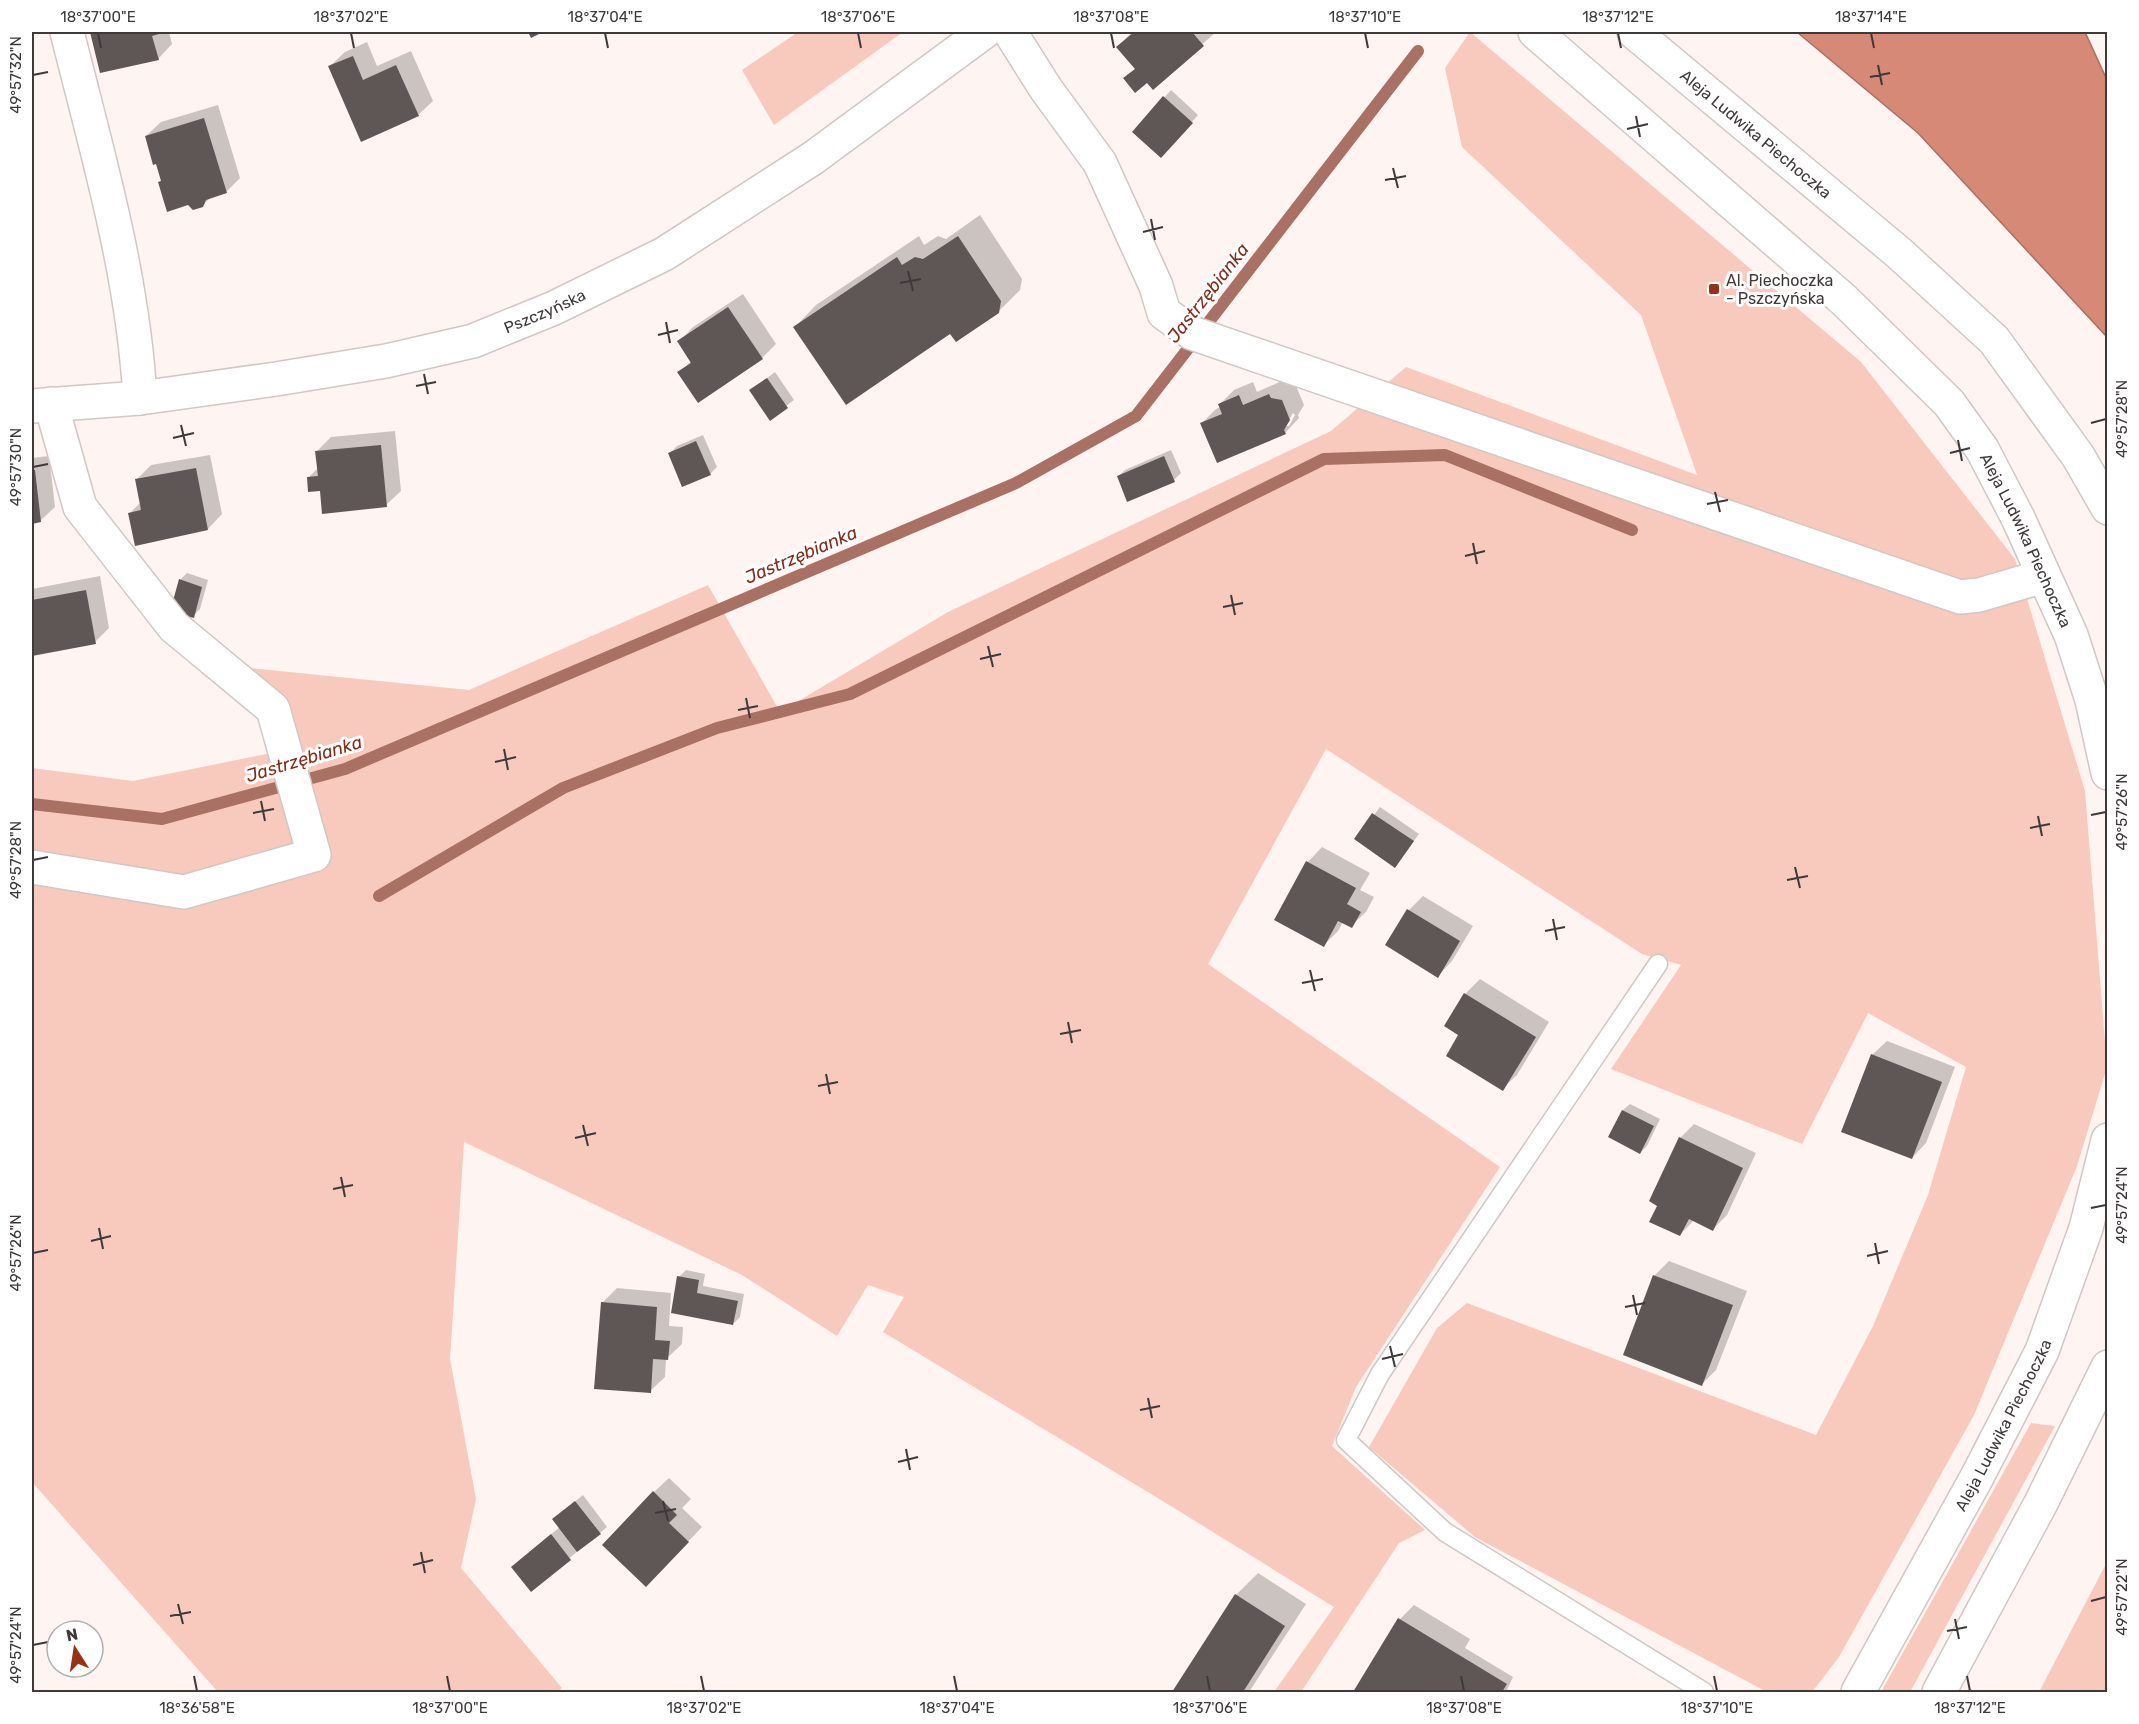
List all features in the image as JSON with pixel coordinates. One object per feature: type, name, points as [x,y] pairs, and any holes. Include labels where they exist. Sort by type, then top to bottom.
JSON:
[{"type":"street","points":[[67,32],[123,259],[138,359],[140,398]]},
{"type":"street","name":"Pszczyńska","points":[[41,405],[140,398],[386,362],[473,341],[554,308],[664,254],[803,165],[984,32]]},
{"type":"street","points":[[1010,32],[1046,89],[1100,163],[1156,286],[1164,314],[1183,326],[1960,597],[1978,595],[2044,576]]},
{"type":"street","name":"Aleja Ludwika Piechoczka","points":[[1535,32],[1844,300],[1949,403],[1982,449],[2018,518],[2071,635],[2088,689],[2108,773]]},
{"type":"street","name":"Aleja Ludwika Piechoczka","points":[[1634,32],[1899,254],[1994,340],[2078,456],[2108,508]]},
{"type":"street","points":[[32,867],[184,892],[314,855],[273,709],[174,627],[80,507],[41,405]]},
{"type":"street","name":"Aleja Ludwika Piechoczka","points":[[1858,1692],[1977,1477],[2042,1351],[2086,1228],[2108,1140]]},
{"type":"street","points":[[1939,1692],[2041,1503],[2108,1367]]},
{"type":"lane","points":[[1658,964],[1380,1374],[1346,1440],[1445,1532],[1704,1692]]},
{"type":"shaded area","points":[[798,32],[903,32],[774,125],[742,70]]},
{"type":"shaded area","points":[[1470,32],[1861,362],[2015,559],[2085,791],[2107,1067],[2077,1166],[1974,1415],[1839,1657],[1812,1692],[1767,1692],[1475,1537],[1369,1447],[1437,1328],[1467,1303],[1816,1435],[1873,1326],[1928,1195],[1966,1067],[1868,1013],[1802,1144],[1611,1069],[1681,965],[1642,954],[1326,749],[1208,964],[1500,1167],[1356,1387],[1332,1446],[1425,1530],[1399,1543],[1301,1692],[1274,1692],[1334,1607],[883,1332],[904,1297],[868,1285],[837,1336],[742,1275],[464,1142],[450,1359],[476,1499],[461,1568],[562,1688],[557,1692],[218,1692],[32,1482],[32,768],[133,781],[286,750],[250,668],[469,690],[708,585],[780,712],[948,612],[1331,431],[1406,367],[1697,475],[1641,315],[1462,147],[1445,68]]},
{"type":"shaded area","points":[[1797,32],[2085,32],[2107,80],[2107,337],[1918,133]]},
{"type":"shaded area","points":[[2031,1423],[2055,1426],[1910,1692],[1881,1692]]},
{"type":"shaded area","points":[[2107,1562],[2107,1692],[2039,1692]]},
{"type":"building","points":[[90,32],[166,32],[152,36],[159,60],[100,73]]},
{"type":"building","points":[[528,32],[543,32],[531,38]]},
{"type":"building","points":[[1134,32],[1192,32],[1204,46],[1153,90],[1147,83],[1135,93],[1123,78],[1135,69],[1116,47]]},
{"type":"building","points":[[353,56],[363,80],[396,65],[419,116],[361,142],[328,66]]},
{"type":"building","points":[[1163,96],[1193,123],[1161,158],[1132,132]]},
{"type":"building","points":[[204,118],[227,193],[206,200],[203,207],[193,210],[188,205],[167,212],[158,182],[161,181],[156,164],[153,165],[145,136]]},
{"type":"building","points":[[958,236],[1001,301],[999,313],[956,342],[950,334],[846,405],[793,327],[897,257],[902,265],[915,257],[923,259]]},
{"type":"building","points":[[728,307],[763,359],[698,403],[677,372],[691,363],[677,341]]},
{"type":"building","points":[[767,378],[788,408],[770,421],[749,390]]},
{"type":"building","points":[[1269,394],[1271,398],[1282,400],[1290,420],[1284,430],[1286,434],[1217,463],[1200,423],[1222,414],[1218,404],[1239,395],[1243,405]]},
{"type":"building","points":[[696,441],[711,475],[682,487],[668,453]]},
{"type":"building","points":[[381,445],[387,507],[322,514],[320,491],[308,492],[307,477],[318,476],[315,451]]},
{"type":"building","points":[[1164,456],[1175,482],[1127,502],[1117,476]]},
{"type":"building","points":[[196,468],[208,530],[135,546],[128,513],[141,510],[135,479]]},
{"type":"building","points":[[32,470],[35,470],[41,522],[32,524]]},
{"type":"building","points":[[179,579],[202,587],[194,618],[170,612]]},
{"type":"building","points":[[86,590],[96,644],[32,656],[32,600]]},
{"type":"building","points":[[1372,813],[1414,841],[1395,868],[1354,839]]},
{"type":"building","points":[[1306,861],[1356,888],[1347,904],[1361,912],[1352,928],[1338,921],[1324,947],[1274,920]]},
{"type":"building","points":[[1407,909],[1460,941],[1438,978],[1385,945]]},
{"type":"building","points":[[1464,993],[1536,1037],[1503,1091],[1446,1056],[1458,1035],[1444,1026]]},
{"type":"building","points":[[1871,1054],[1942,1082],[1912,1159],[1841,1132]]},
{"type":"building","points":[[1622,1110],[1654,1126],[1640,1154],[1608,1137]]},
{"type":"building","points":[[1679,1137],[1743,1168],[1713,1231],[1689,1219],[1680,1236],[1649,1222],[1657,1206],[1649,1201]]},
{"type":"building","points":[[1653,1275],[1733,1305],[1702,1386],[1623,1355]]},
{"type":"building","points":[[677,1276],[699,1280],[697,1293],[738,1301],[733,1325],[671,1313]]},
{"type":"building","points":[[601,1302],[657,1307],[655,1340],[670,1341],[668,1360],[653,1359],[651,1393],[594,1389]]},
{"type":"building","points":[[653,1491],[677,1515],[669,1523],[689,1542],[646,1587],[602,1545]]},
{"type":"building","points":[[575,1501],[601,1534],[577,1552],[552,1519]]},
{"type":"building","points":[[551,1534],[571,1560],[531,1592],[511,1567]]},
{"type":"building","points":[[1235,1594],[1285,1626],[1243,1692],[1172,1692]]},
{"type":"building","points":[[1398,1618],[1507,1684],[1502,1692],[1353,1692]]},
{"type":"waterway","name":"Jastrzębianka","points":[[32,804],[162,819],[345,769],[1016,483],[1136,416],[1418,51]]},
{"type":"waterway","points":[[379,896],[563,788],[717,728],[850,694],[1324,459],[1445,455],[1632,530]]},
{"type":"place","name":"Al. Piechoczka - Pszczyńska","points":[[1714,289]]}]
